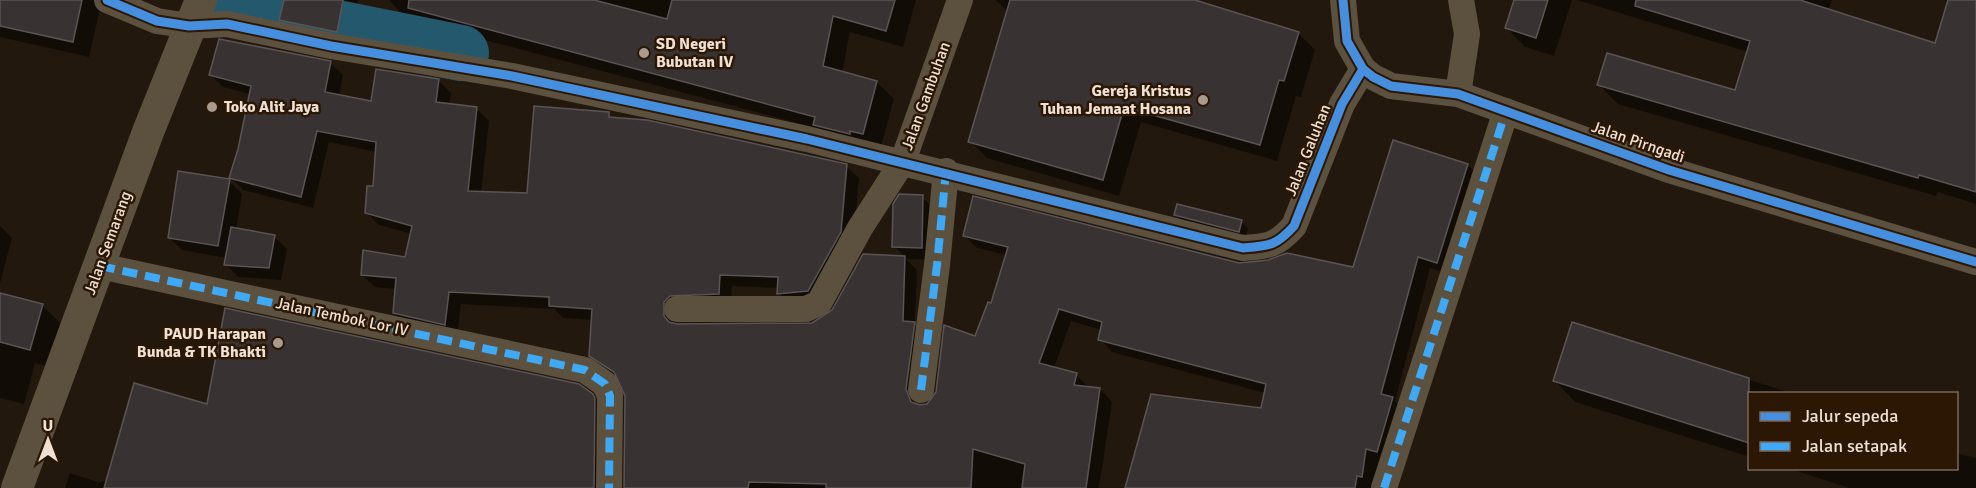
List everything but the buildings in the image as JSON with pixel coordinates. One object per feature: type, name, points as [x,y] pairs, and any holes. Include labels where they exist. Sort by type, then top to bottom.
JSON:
[{"type":"street","points":[[107,0],[157,21],[195,13],[226,24],[331,46],[512,76],[945,171],[937,265],[921,390]]},
{"type":"street","name":"Jalan Gambuhan","points":[[677,309],[806,309],[819,303],[903,161],[960,0]]},
{"type":"street","name":"Jalan Pirngadi","points":[[1343,0],[1347,41],[1363,69],[1391,86],[1458,94],[1668,170],[1976,262]]},
{"type":"street","points":[[1458,94],[1467,34],[1461,0]]},
{"type":"street","name":"Jalan Semarang","points":[[17,488],[195,13]]},
{"type":"street","name":"Jalan Galuhan","points":[[945,171],[1243,248],[1268,246],[1280,241],[1294,226],[1342,104],[1363,69]]},
{"type":"street","points":[[1384,488],[1506,111]]},
{"type":"street","name":"Jalan Tembok Lor IV","points":[[100,266],[585,370],[605,384],[610,396],[609,488]]},
{"type":"waterway","points":[[231,0],[312,23],[461,53]]},
{"type":"marked path","points":[[1384,488],[1506,111]]},
{"type":"marked path","points":[[921,390],[946,171]]},
{"type":"marked path","points":[[100,266],[585,370],[605,384],[610,396],[609,488]]},
{"type":"cycle path","points":[[107,0],[157,21],[189,26],[227,24],[331,46],[512,76],[807,139],[1243,248],[1272,244],[1294,226],[1342,104],[1363,69]]},
{"type":"cycle path","points":[[1343,0],[1347,41],[1363,69],[1391,86],[1458,94],[1669,170],[1976,262]]},
{"type":"place","name":"SD Negeri Bubutan IV","points":[[644,53]]},
{"type":"place","name":"Gereja Kristus Tuhan Jemaat Hosana","points":[[1203,100]]},
{"type":"place","name":"Toko Alit Jaya","points":[[212,107]]},
{"type":"place","name":"PAUD Harapan Bunda & TK Bhakti","points":[[278,343]]}]
